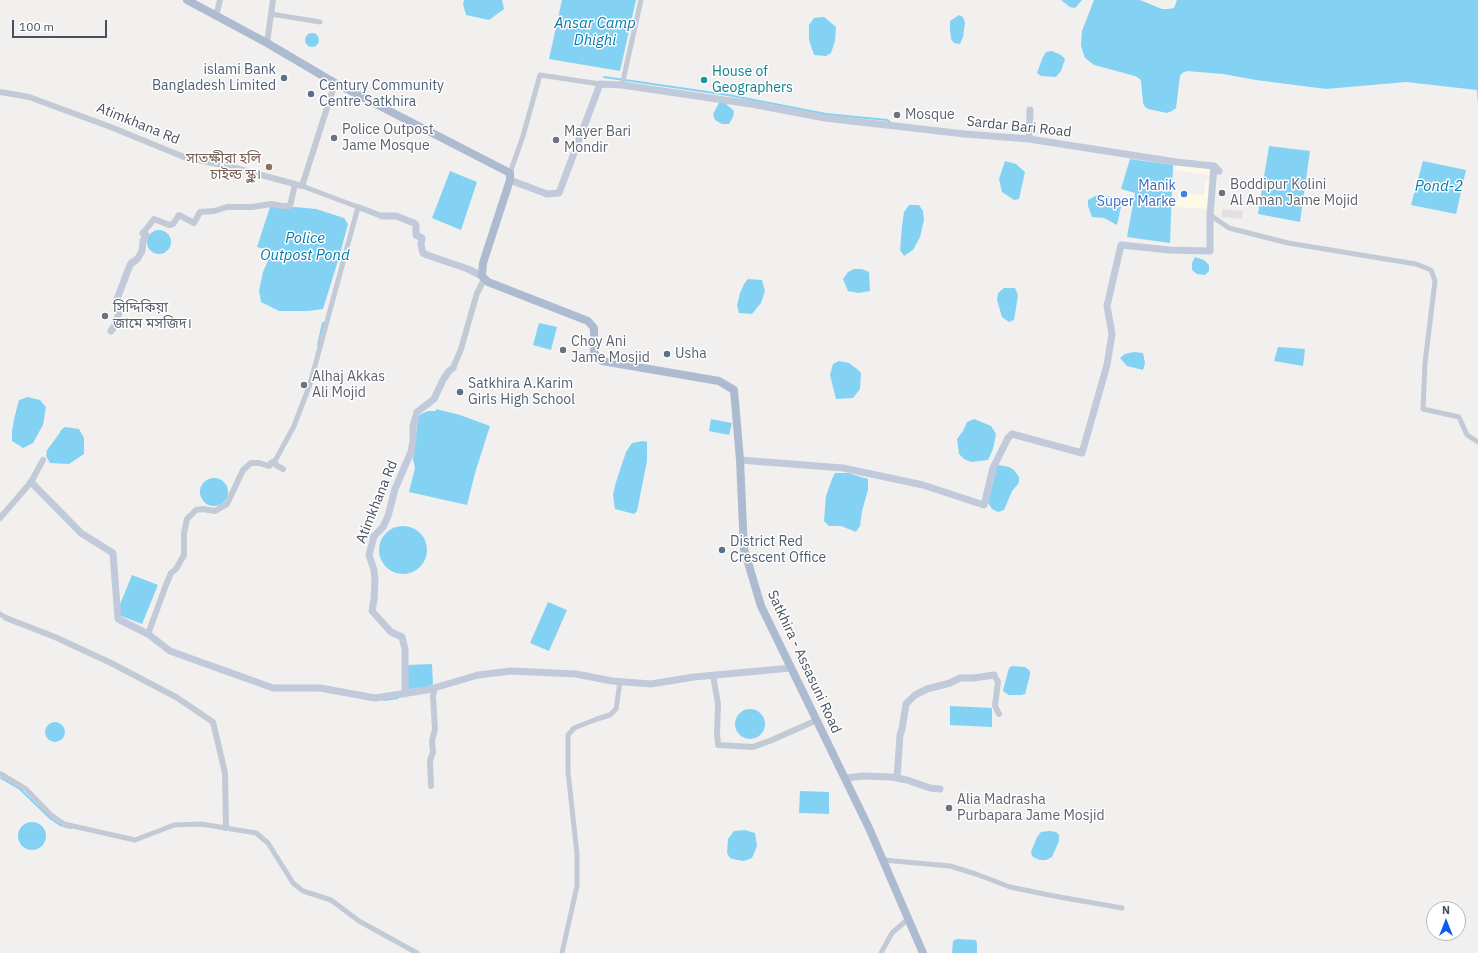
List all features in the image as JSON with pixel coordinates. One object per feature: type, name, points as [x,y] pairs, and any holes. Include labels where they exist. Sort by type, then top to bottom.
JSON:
[{"type":"main road","points":[[187,0],[267,42],[335,83],[510,177],[547,194],[559,193],[600,84]]},
{"type":"main road","name":"Sardar Bari Road","points":[[600,84],[622,85],[751,104],[825,118],[965,134],[1029,139],[1216,168],[1210,215]]},
{"type":"main road","points":[[1029,139],[1030,110]]},
{"type":"main road","points":[[484,277],[483,263],[510,177]]},
{"type":"main road","points":[[740,460],[843,468],[923,485],[984,505],[992,468],[1008,438],[1012,434],[1082,453],[1107,365],[1112,334],[1107,306],[1121,245],[1169,250],[1210,251],[1210,215]]},
{"type":"main road","points":[[382,216],[396,216],[414,223],[416,225],[416,235],[422,238],[421,245],[423,253],[468,269],[484,277]]},
{"type":"main road","points":[[111,331],[115,325],[119,313],[117,299],[132,262],[138,258],[142,251],[146,235],[143,233]]},
{"type":"main road","name":"Satkhira - Assasuni Road","points":[[484,277],[488,282],[588,321],[594,328],[594,353],[602,361],[720,381],[734,390],[740,460],[744,549],[761,606],[869,828],[923,953]]},
{"type":"main road","name":"Atimkhana Rd","points":[[405,694],[405,649],[402,637],[391,632],[372,611],[376,581],[369,555],[374,536],[383,527],[388,516],[397,483],[411,452],[413,426],[417,412],[434,399],[443,380],[453,368]]},
{"type":"main road","points":[[31,482],[81,533],[113,553],[118,619],[148,634],[170,651],[273,688],[320,688],[375,698],[435,688],[478,675],[511,671],[576,674],[620,682],[652,684],[713,675],[791,668]]},
{"type":"main road","points":[[897,778],[900,735],[906,704],[915,694],[960,678],[972,678],[994,674]]},
{"type":"main road","points":[[845,778],[864,776],[897,778],[930,788],[940,789]]},
{"type":"street","points":[[216,16],[220,0]]},
{"type":"street","points":[[267,42],[273,0]]},
{"type":"street","points":[[622,85],[641,0]]},
{"type":"street","points":[[270,14],[320,22]]},
{"type":"street","points":[[510,177],[540,75],[600,84]]},
{"type":"street","points":[[143,233],[154,219],[169,225],[173,224],[179,215],[194,223],[200,212],[214,211],[227,207],[270,204],[290,206],[335,83]]},
{"type":"street","name":"Atimkhana Rd","points":[[0,92],[29,97],[108,126],[184,157],[232,167],[298,185]]},
{"type":"street","points":[[298,185],[382,216]]},
{"type":"street","points":[[148,634],[171,573],[176,569],[184,555],[184,533],[188,519],[196,510],[203,509],[215,511],[227,504],[241,474],[247,465],[255,463],[269,466],[271,462],[275,461],[294,426],[310,384],[358,206]]},
{"type":"street","points":[[1210,215],[1229,228],[1281,241],[1416,264],[1431,270],[1435,281],[1425,363],[1423,409],[1459,417],[1467,435],[1478,442]]},
{"type":"street","name":"Atimkhana Rd","points":[[453,368],[461,349],[477,293],[484,277]]},
{"type":"street","points":[[0,518],[31,482],[43,460]]},
{"type":"street","points":[[275,461],[276,464],[283,469]]},
{"type":"street","points":[[0,614],[6,618],[55,637],[110,663],[176,697],[213,722],[225,773],[226,828]]},
{"type":"street","points":[[994,674],[998,682],[995,706],[999,714]]},
{"type":"street","points":[[713,675],[718,704],[718,745],[753,747],[816,720]]},
{"type":"street","points":[[562,953],[577,886],[577,854],[568,772],[568,735],[574,728],[597,718],[610,715],[616,709],[620,682]]},
{"type":"street","points":[[431,786],[430,761],[433,752],[432,741],[435,729],[435,688]]},
{"type":"street","points":[[1,774],[26,789],[50,814],[64,824],[135,840],[174,825],[201,824],[256,834],[268,843],[293,883],[303,891],[331,900],[359,921],[417,953]]},
{"type":"street","points":[[883,860],[950,866],[1010,887],[1122,908]]},
{"type":"street","points":[[881,953],[892,933],[908,919]]},
{"type":"shaded area","points":[[1176,163],[1210,168],[1209,175],[1175,170]]},
{"type":"shaded area","name":"Manik Super Marke","points":[[1205,180],[1210,180],[1208,209],[1177,207],[1178,193],[1204,195]]},
{"type":"shaded area","points":[[1222,209],[1243,211],[1242,219],[1222,217]]},
{"type":"water","points":[[464,0],[502,0],[504,9],[489,20],[466,15],[463,4]]},
{"type":"water","name":"Ansar Camp Dhighi","points":[[562,0],[636,0],[620,71],[549,59]]},
{"type":"water","points":[[1061,0],[1082,0],[1075,8],[1070,7]]},
{"type":"water","points":[[1094,0],[1140,0],[1162,9],[1168,9],[1174,8],[1177,0],[1478,0],[1478,105],[1477,90],[1406,82],[1326,89],[1223,74],[1187,71],[1182,73],[1180,76],[1176,108],[1167,113],[1148,109],[1143,103],[1140,79],[1135,76],[1094,65],[1085,58],[1081,46],[1082,31]]},
{"type":"water","points":[[959,15],[963,17],[965,23],[963,37],[960,44],[954,43],[951,39],[950,29],[950,21]]},
{"type":"water","points":[[824,17],[836,27],[835,41],[831,53],[826,56],[814,55],[809,40],[809,25],[814,18]]},
{"type":"water","points":[[309,33],[315,33],[319,37],[319,43],[315,47],[309,47],[305,43],[305,37]]},
{"type":"water","points":[[1052,51],[1061,55],[1065,59],[1061,71],[1056,77],[1041,76],[1037,73],[1042,59],[1046,52]]},
{"type":"water","points":[[719,103],[725,103],[734,111],[733,117],[729,124],[722,124],[715,120],[713,114]]},
{"type":"water","points":[[1269,146],[1310,151],[1300,222],[1258,214]]},
{"type":"water","points":[[1130,159],[1173,165],[1170,243],[1127,237],[1135,193],[1121,189]]},
{"type":"water","points":[[1005,161],[1016,164],[1025,172],[1019,199],[1014,200],[1002,192],[999,179]]},
{"type":"water","name":"Pond-2","points":[[1423,161],[1466,170],[1456,214],[1411,205]]},
{"type":"water","points":[[450,171],[477,182],[461,230],[432,218]]},
{"type":"water","points":[[1097,195],[1123,198],[1117,225],[1104,218],[1092,217],[1088,206],[1088,200]]},
{"type":"water","name":"Police Outpost Pond","points":[[271,204],[286,208],[295,207],[316,209],[344,218],[348,224],[323,309],[308,311],[279,311],[261,302],[259,291],[263,272],[269,258],[269,250],[257,247]]},
{"type":"water","points":[[909,205],[919,205],[923,211],[924,220],[920,237],[913,250],[904,256],[900,250],[902,226],[904,212]]},
{"type":"water","points":[[159,230],[167,234],[171,242],[167,250],[159,254],[151,250],[147,242],[151,234]]},
{"type":"water","points":[[1195,257],[1204,260],[1209,265],[1209,271],[1205,275],[1197,274],[1192,270],[1192,263]]},
{"type":"water","points":[[854,269],[862,269],[869,272],[870,291],[858,293],[848,291],[843,279],[848,272]]},
{"type":"water","points":[[748,279],[762,280],[765,291],[761,303],[752,314],[739,313],[737,305],[740,293]]},
{"type":"water","points":[[1004,288],[1015,288],[1018,295],[1014,320],[1009,322],[1002,317],[997,300],[998,293]]},
{"type":"water","points":[[539,323],[557,327],[551,350],[533,345]]},
{"type":"water","points":[[1278,347],[1305,349],[1303,366],[1274,361]]},
{"type":"water","points":[[1134,352],[1143,353],[1145,363],[1143,370],[1127,366],[1120,358],[1125,354]]},
{"type":"water","points":[[839,361],[849,363],[861,373],[860,389],[853,398],[836,399],[830,375],[833,364]]},
{"type":"water","points":[[28,397],[40,400],[46,407],[43,425],[33,443],[23,448],[12,441],[12,432],[19,400]]},
{"type":"water","points":[[436,409],[460,415],[490,426],[475,473],[467,505],[409,492],[415,468],[413,459],[418,418],[421,414],[428,411],[436,411]]},
{"type":"water","points":[[711,419],[732,423],[729,435],[709,431]]},
{"type":"water","points":[[974,419],[991,426],[996,434],[993,449],[988,460],[971,462],[964,459],[959,454],[957,439],[967,422]]},
{"type":"water","points":[[65,427],[79,429],[84,438],[84,454],[69,464],[50,463],[46,456],[47,450],[61,430]]},
{"type":"water","points":[[643,441],[647,442],[647,461],[637,511],[634,514],[615,509],[613,495],[626,452],[632,443]]},
{"type":"water","points":[[997,466],[1009,467],[1014,470],[1019,477],[1019,481],[1012,491],[1004,510],[998,512],[992,509],[988,503]]},
{"type":"water","points":[[835,473],[848,473],[868,479],[868,490],[862,511],[860,526],[856,532],[841,526],[829,526],[824,521],[826,496]]},
{"type":"water","points":[[214,478],[224,482],[228,492],[224,502],[214,506],[204,502],[200,492],[204,482]]},
{"type":"water","points":[[403,526],[412,528],[420,533],[425,541],[427,550],[425,559],[420,567],[412,572],[403,574],[394,572],[386,567],[381,559],[379,550],[381,541],[386,533],[394,528]]},
{"type":"water","points":[[132,575],[158,585],[142,624],[116,614]]},
{"type":"water","points":[[548,602],[567,610],[549,651],[530,643]]},
{"type":"water","points":[[432,664],[433,684],[426,688],[408,689],[407,665]]},
{"type":"water","points":[[1012,666],[1025,667],[1030,671],[1025,694],[1009,695],[1003,690],[1009,668]]},
{"type":"water","points":[[950,706],[992,708],[992,727],[950,725]]},
{"type":"water","points":[[750,709],[761,713],[765,724],[761,735],[750,739],[739,735],[735,724],[739,713]]},
{"type":"water","points":[[51,722],[59,722],[65,728],[65,736],[59,742],[51,742],[45,736],[45,728]]},
{"type":"water","points":[[800,791],[829,792],[829,814],[799,813]]},
{"type":"water","points":[[32,822],[42,826],[46,836],[42,846],[32,850],[22,846],[18,836],[22,826]]},
{"type":"water","points":[[745,830],[755,833],[757,846],[752,858],[744,861],[730,858],[727,853],[728,839],[734,831]]},
{"type":"water","points":[[1041,832],[1056,832],[1059,835],[1059,841],[1052,857],[1046,860],[1035,858],[1032,856],[1031,852],[1037,837]]},
{"type":"water","points":[[957,939],[976,940],[977,953],[952,953],[953,941]]},
{"type":"waterway","points":[[604,77],[728,95],[826,114],[887,120],[891,123]]},
{"type":"waterway","points":[[318,345],[323,323]]},
{"type":"waterway","points":[[384,700],[398,698]]},
{"type":"waterway","points":[[1,778],[20,789],[50,818],[60,825],[71,828]]},
{"type":"place","name":"islami Bank Bangladesh Limited","points":[[284,78]]},
{"type":"place","name":"House of Geographers","points":[[704,80]]},
{"type":"place","name":"Century Community Centre Satkhira","points":[[311,94]]},
{"type":"place","name":"Mosque","points":[[897,115]]},
{"type":"place","name":"Police Outpost Jame Mosque","points":[[334,138]]},
{"type":"place","name":"Mayer Bari Mondir","points":[[556,140]]},
{"type":"place","name":"সাতক্ষীরা হলি চাইল্ড স্কুল।","points":[[269,167]]},
{"type":"place","name":"Boddipur Kolini Al Aman Jame Mojid","points":[[1222,193]]},
{"type":"place","name":"Manik Super Marke","points":[[1184,194]]},
{"type":"place","name":"সিদ্দিকিয়া জামে মসজিদ।","points":[[105,316]]},
{"type":"place","name":"Choy Ani Jame Mosjid","points":[[563,350]]},
{"type":"place","name":"Usha","points":[[667,354]]},
{"type":"place","name":"Alhaj Akkas Ali Mojid","points":[[304,385]]},
{"type":"place","name":"Satkhira A.Karim Girls High School","points":[[460,392]]},
{"type":"place","name":"District Red Crescent Office","points":[[722,550]]},
{"type":"place","name":"Alia Madrasha Purbapara Jame Mosjid","points":[[949,808]]}]
